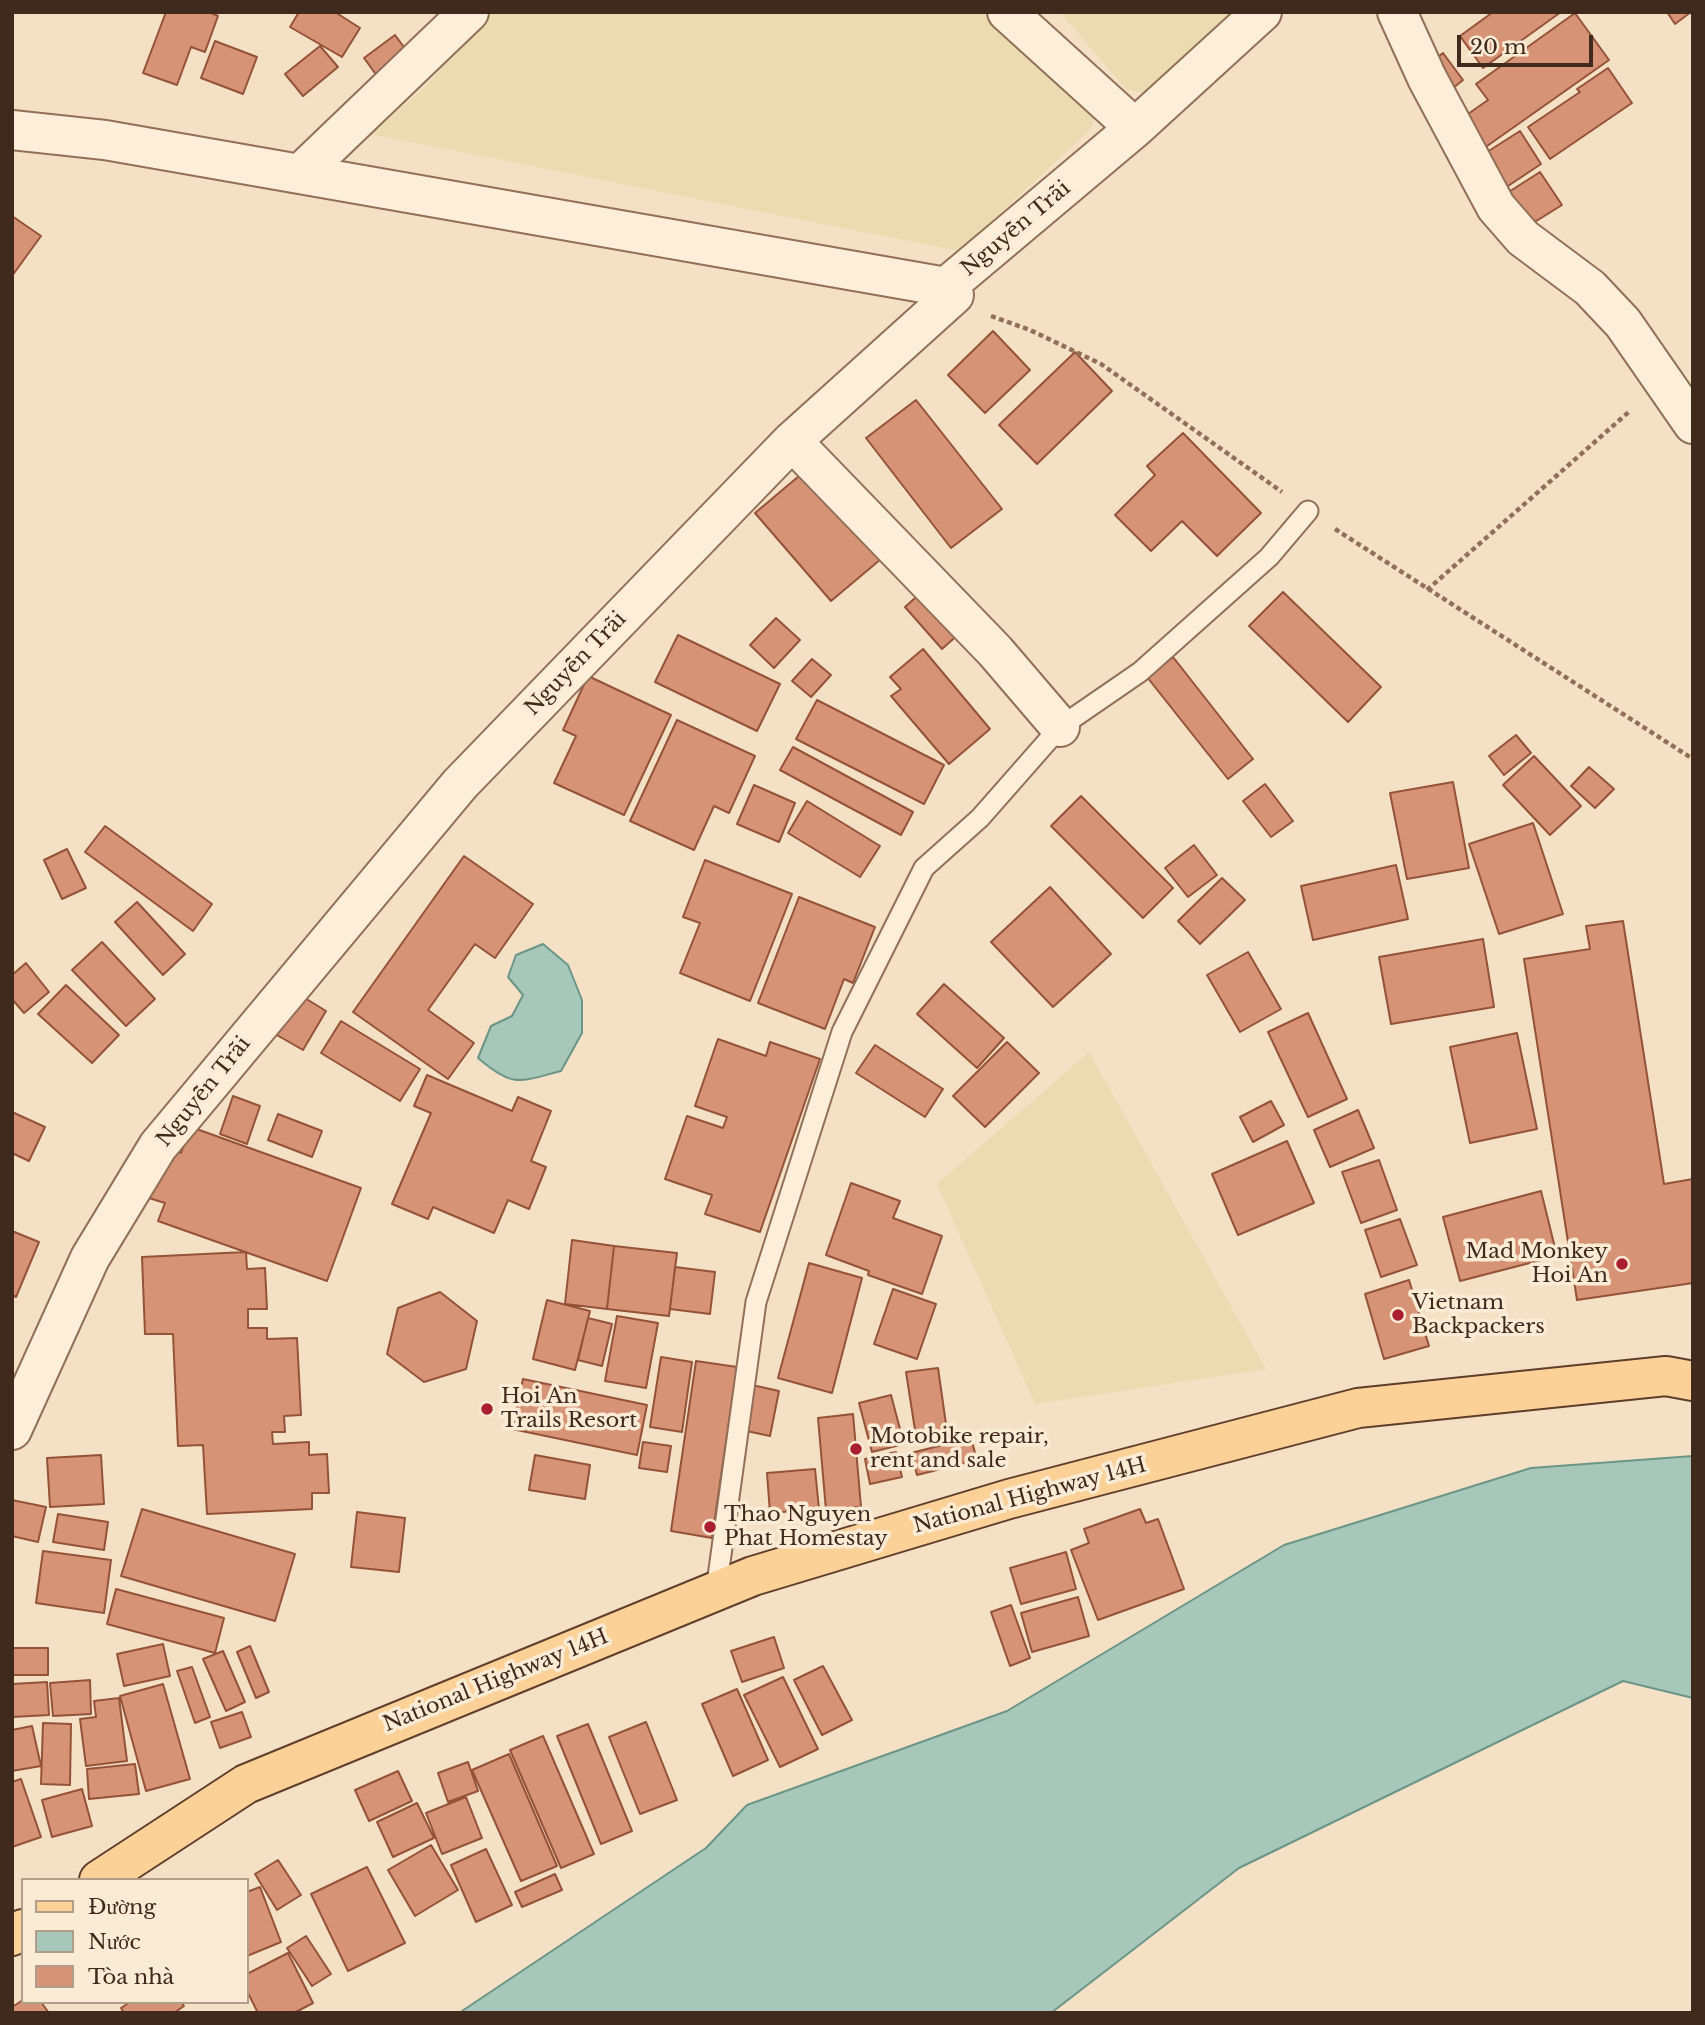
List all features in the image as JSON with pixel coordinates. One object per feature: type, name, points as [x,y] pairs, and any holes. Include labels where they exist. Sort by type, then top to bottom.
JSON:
[{"type":"main road","name":"National Highway 14H","points":[[102,1878],[246,1784],[753,1576],[1009,1499],[1358,1409],[1666,1376],[1693,1381]]},
{"type":"street","points":[[300,174],[469,12]]},
{"type":"street","points":[[1007,12],[1135,128]]},
{"type":"street","name":"Nguyễn Trãi","points":[[12,1430],[90,1258],[158,1146],[460,784],[792,441],[954,295],[946,287],[1135,128],[1262,12]]},
{"type":"street","points":[[1397,12],[1427,78],[1496,207],[1523,238],[1590,288],[1623,323],[1693,424]]},
{"type":"street","points":[[12,130],[105,140],[946,287]]},
{"type":"street","points":[[792,441],[995,652],[1060,727]]},
{"type":"lane","points":[[716,1591],[755,1302],[842,1032],[924,868],[980,818],[1060,727],[1140,672],[1269,557],[1308,511]]},
{"type":"path","points":[[1427,590],[1662,382]]},
{"type":"shaded area","points":[[492,12],[1025,12],[1099,104],[1091,129],[959,251],[365,133],[384,123],[427,85]]},
{"type":"shaded area","points":[[1060,12],[1245,12],[1152,96],[1126,89]]},
{"type":"shaded area","points":[[1089,1052],[1266,1369],[1035,1404],[937,1184]]},
{"type":"water","points":[[543,944],[568,965],[582,1000],[582,1033],[561,1071],[517,1080],[500,1074],[478,1058],[491,1026],[512,1016],[523,995],[508,977],[516,955]]},
{"type":"water","points":[[1693,1456],[1693,1698],[1623,1681],[1239,1868],[1051,2013],[459,2013],[706,1848],[747,1805],[1007,1711],[1284,1545],[1531,1468]]},
{"type":"building","points":[[166,12],[209,12],[218,16],[205,52],[191,47],[177,85],[143,73]]},
{"type":"building","points":[[299,12],[335,12],[360,28],[342,57],[290,27]]},
{"type":"building","points":[[1493,12],[1561,12],[1483,68],[1460,36]]},
{"type":"building","points":[[1667,12],[1691,12],[1675,24]]},
{"type":"building","points":[[1575,13],[1609,60],[1480,151],[1458,121],[1488,100],[1476,84]]},
{"type":"building","points":[[395,35],[412,58],[380,80],[364,58]]},
{"type":"building","points":[[215,41],[257,57],[243,94],[201,78]]},
{"type":"building","points":[[320,46],[338,67],[303,96],[285,74]]},
{"type":"building","points":[[1443,53],[1463,80],[1442,97],[1421,69]]},
{"type":"building","points":[[1608,68],[1632,103],[1550,159],[1528,127],[1580,92],[1577,89]]},
{"type":"building","points":[[1520,131],[1541,164],[1505,188],[1484,154]]},
{"type":"building","points":[[1540,172],[1562,205],[1525,228],[1504,195]]},
{"type":"building","points":[[12,216],[41,236],[12,276]]},
{"type":"building","points":[[993,331],[1030,370],[985,413],[948,375]]},
{"type":"building","points":[[1075,352],[1112,391],[1037,464],[999,425]]},
{"type":"building","points":[[916,400],[1002,509],[951,548],[866,438]]},
{"type":"building","points":[[1183,433],[1261,513],[1217,556],[1182,521],[1151,551],[1115,515],[1155,475],[1147,466]]},
{"type":"building","points":[[805,471],[881,559],[831,601],[755,513]]},
{"type":"building","points":[[924,590],[961,632],[942,649],[905,607]]},
{"type":"building","points":[[1283,592],[1381,687],[1348,722],[1249,626]]},
{"type":"building","points":[[776,618],[800,640],[774,668],[750,645]]},
{"type":"building","points":[[678,635],[780,684],[757,731],[655,682]]},
{"type":"building","points":[[923,649],[990,729],[949,764],[891,696],[901,689],[890,677]]},
{"type":"building","points":[[1173,657],[1253,759],[1228,779],[1147,677]]},
{"type":"building","points":[[812,659],[831,675],[811,697],[792,681]]},
{"type":"building","points":[[588,676],[671,715],[624,815],[554,783],[576,736],[563,730]]},
{"type":"building","points":[[817,700],[944,765],[924,804],[796,739]]},
{"type":"building","points":[[677,720],[755,756],[729,813],[714,806],[694,850],[630,821]]},
{"type":"building","points":[[1516,735],[1531,753],[1504,775],[1489,756]]},
{"type":"building","points":[[793,747],[913,812],[901,835],[780,770]]},
{"type":"building","points":[[1534,756],[1581,806],[1550,835],[1503,785]]},
{"type":"building","points":[[1589,767],[1614,789],[1595,808],[1571,786]]},
{"type":"building","points":[[1453,782],[1469,868],[1407,879],[1390,793]]},
{"type":"building","points":[[1265,784],[1293,821],[1271,837],[1243,801]]},
{"type":"building","points":[[754,785],[795,803],[779,842],[737,824]]},
{"type":"building","points":[[1081,796],[1173,888],[1143,918],[1051,826]]},
{"type":"building","points":[[807,801],[880,846],[860,877],[788,833]]},
{"type":"building","points":[[1533,823],[1563,914],[1499,934],[1469,844]]},
{"type":"building","points":[[105,826],[212,904],[193,931],[85,852]]},
{"type":"building","points":[[1194,845],[1217,875],[1188,897],[1165,868]]},
{"type":"building","points":[[67,849],[86,888],[62,899],[44,860]]},
{"type":"building","points":[[464,856],[533,904],[495,958],[475,944],[428,1010],[474,1043],[448,1079],[353,1012]]},
{"type":"building","points":[[705,860],[792,894],[750,1001],[680,973],[700,923],[683,917]]},
{"type":"building","points":[[1396,865],[1408,919],[1313,940],[1301,886]]},
{"type":"building","points":[[1222,878],[1245,900],[1200,944],[1178,921]]},
{"type":"building","points":[[1050,887],[1111,954],[1053,1007],[991,942]]},
{"type":"building","points":[[799,897],[875,927],[853,983],[844,979],[825,1029],[758,1003]]},
{"type":"building","points":[[137,902],[185,954],[163,975],[115,922]]},
{"type":"building","points":[[1623,921],[1664,1184],[1693,1179],[1693,1283],[1577,1300],[1524,959],[1590,949],[1586,926]]},
{"type":"building","points":[[1483,939],[1494,1007],[1391,1024],[1379,957]]},
{"type":"building","points":[[102,942],[155,999],[126,1026],[72,970]]},
{"type":"building","points":[[1248,952],[1281,1009],[1240,1032],[1207,975]]},
{"type":"building","points":[[26,963],[49,992],[24,1013],[12,999],[12,975]]},
{"type":"building","points":[[944,984],[1004,1038],[977,1068],[917,1014]]},
{"type":"building","points":[[66,985],[119,1035],[92,1063],[38,1014]]},
{"type":"building","points":[[300,995],[326,1011],[303,1050],[275,1034]]},
{"type":"building","points":[[1308,1013],[1347,1099],[1308,1117],[1268,1032]]},
{"type":"building","points":[[341,1021],[420,1069],[400,1101],[321,1053]]},
{"type":"building","points":[[1517,1033],[1537,1129],[1470,1143],[1450,1047]]},
{"type":"building","points":[[718,1039],[766,1056],[770,1042],[820,1059],[760,1232],[705,1214],[712,1195],[665,1179],[687,1116],[723,1128],[727,1117],[695,1106]]},
{"type":"building","points":[[1007,1042],[1039,1073],[985,1127],[953,1096]]},
{"type":"building","points":[[875,1045],[943,1089],[925,1117],[856,1073]]},
{"type":"building","points":[[427,1075],[512,1111],[518,1097],[551,1111],[531,1161],[546,1167],[529,1209],[508,1200],[494,1233],[433,1207],[428,1219],[392,1204],[431,1113],[414,1106]]},
{"type":"building","points":[[233,1096],[260,1106],[247,1144],[220,1134]]},
{"type":"building","points":[[1271,1101],[1284,1125],[1253,1142],[1240,1117]]},
{"type":"building","points":[[1358,1110],[1374,1148],[1330,1167],[1314,1130]]},
{"type":"building","points":[[12,1112],[45,1127],[29,1161],[12,1153]]},
{"type":"building","points":[[278,1114],[322,1131],[312,1157],[268,1140]]},
{"type":"building","points":[[191,1127],[361,1188],[327,1281],[158,1221],[165,1203],[149,1198],[167,1147],[181,1153]]},
{"type":"building","points":[[1287,1141],[1314,1203],[1238,1235],[1212,1174]]},
{"type":"building","points":[[1379,1160],[1397,1210],[1361,1223],[1342,1172]]},
{"type":"building","points":[[851,1183],[900,1201],[893,1218],[942,1236],[922,1294],[868,1275],[869,1271],[826,1255]]},
{"type":"building","points":[[1541,1191],[1557,1256],[1460,1281],[1443,1217]]},
{"type":"building","points":[[1400,1219],[1417,1265],[1381,1277],[1365,1230]]},
{"type":"building","points":[[12,1231],[39,1242],[16,1297],[12,1295]]},
{"type":"building","points":[[572,1240],[614,1246],[607,1309],[565,1304]]},
{"type":"building","points":[[614,1246],[677,1253],[669,1316],[607,1309]]},
{"type":"building","points":[[246,1252],[247,1269],[265,1268],[267,1309],[248,1309],[248,1328],[267,1328],[267,1339],[297,1338],[301,1415],[284,1416],[285,1432],[272,1432],[273,1444],[309,1442],[309,1455],[327,1454],[329,1493],[312,1493],[312,1509],[207,1514],[203,1445],[178,1446],[173,1334],[145,1334],[142,1257]]},
{"type":"building","points":[[809,1263],[862,1278],[832,1393],[778,1378]]},
{"type":"building","points":[[675,1267],[715,1272],[710,1314],[670,1309]]},
{"type":"building","points":[[1409,1280],[1429,1346],[1384,1359],[1365,1294]]},
{"type":"building","points":[[893,1289],[936,1304],[917,1359],[874,1344]]},
{"type":"building","points":[[440,1292],[477,1321],[466,1369],[424,1382],[387,1354],[398,1308]]},
{"type":"building","points":[[547,1300],[590,1311],[575,1370],[533,1359]]},
{"type":"building","points":[[617,1316],[658,1323],[646,1388],[605,1381]]},
{"type":"building","points":[[588,1318],[612,1324],[602,1366],[578,1360]]},
{"type":"building","points":[[661,1357],[692,1362],[682,1432],[650,1427]]},
{"type":"building","points":[[696,1361],[737,1367],[712,1538],[671,1531]]},
{"type":"building","points":[[938,1368],[948,1438],[917,1443],[906,1372]]},
{"type":"building","points":[[523,1379],[647,1405],[637,1455],[512,1429]]},
{"type":"building","points":[[752,1385],[779,1391],[770,1436],[742,1430]]},
{"type":"building","points":[[891,1395],[904,1444],[872,1452],[859,1403]]},
{"type":"building","points":[[853,1414],[861,1507],[826,1510],[818,1418]]},
{"type":"building","points":[[971,1438],[977,1460],[917,1475],[911,1453]]},
{"type":"building","points":[[643,1442],[671,1446],[667,1472],[639,1468]]},
{"type":"building","points":[[896,1452],[902,1477],[870,1484],[865,1459]]},
{"type":"building","points":[[101,1455],[104,1504],[50,1507],[47,1458]]},
{"type":"building","points":[[535,1455],[590,1465],[585,1499],[529,1490]]},
{"type":"building","points":[[815,1469],[819,1509],[770,1513],[767,1473]]},
{"type":"building","points":[[12,1500],[46,1507],[38,1542],[12,1536]]},
{"type":"building","points":[[142,1509],[295,1554],[275,1621],[121,1576]]},
{"type":"building","points":[[1140,1509],[1146,1523],[1158,1519],[1184,1589],[1098,1620],[1071,1550],[1089,1543],[1084,1529]]},
{"type":"building","points":[[357,1512],[405,1518],[399,1572],[351,1567]]},
{"type":"building","points":[[58,1514],[108,1522],[104,1550],[53,1542]]},
{"type":"building","points":[[43,1551],[111,1560],[104,1613],[36,1603]]},
{"type":"building","points":[[1066,1552],[1076,1589],[1021,1604],[1010,1568]]},
{"type":"building","points":[[116,1589],[224,1618],[215,1653],[107,1624]]},
{"type":"building","points":[[1078,1597],[1089,1636],[1032,1652],[1021,1613]]},
{"type":"building","points":[[1011,1605],[1030,1658],[1010,1666],[991,1612]]},
{"type":"building","points":[[774,1637],[784,1668],[742,1682],[731,1651]]},
{"type":"building","points":[[163,1644],[170,1676],[124,1686],[117,1654]]},
{"type":"building","points":[[250,1646],[269,1692],[256,1698],[237,1652]]},
{"type":"building","points":[[12,1648],[48,1648],[48,1675],[12,1675]]},
{"type":"building","points":[[223,1651],[245,1702],[226,1711],[203,1659]]},
{"type":"building","points":[[823,1666],[852,1720],[822,1735],[794,1680]]},
{"type":"building","points":[[192,1667],[210,1717],[195,1723],[177,1671]]},
{"type":"building","points":[[783,1677],[818,1749],[780,1767],[744,1695]]},
{"type":"building","points":[[90,1680],[91,1714],[53,1716],[50,1683]]},
{"type":"building","points":[[47,1682],[49,1715],[12,1717],[12,1684]]},
{"type":"building","points":[[163,1684],[190,1779],[146,1791],[120,1696]]},
{"type":"building","points":[[737,1689],[768,1760],[733,1776],[702,1704]]},
{"type":"building","points":[[119,1698],[127,1761],[86,1766],[80,1719],[96,1717],[94,1701]]},
{"type":"building","points":[[242,1712],[251,1737],[220,1748],[211,1722]]},
{"type":"building","points":[[646,1722],[677,1800],[640,1814],[609,1737]]},
{"type":"building","points":[[43,1723],[71,1724],[70,1785],[41,1784]]},
{"type":"building","points":[[588,1724],[632,1831],[601,1844],[557,1736]]},
{"type":"building","points":[[32,1726],[41,1766],[12,1771],[12,1730]]},
{"type":"building","points":[[543,1736],[594,1854],[561,1868],[510,1750]]},
{"type":"building","points":[[509,1754],[557,1866],[521,1881],[472,1770]]},
{"type":"building","points":[[468,1762],[478,1791],[448,1802],[438,1773]]},
{"type":"building","points":[[135,1764],[139,1794],[89,1799],[87,1769]]},
{"type":"building","points":[[398,1771],[412,1801],[369,1821],[355,1790]]},
{"type":"building","points":[[21,1779],[41,1837],[12,1847],[12,1782]]},
{"type":"building","points":[[82,1789],[92,1826],[52,1837],[42,1800]]},
{"type":"building","points":[[466,1797],[482,1838],[442,1854],[426,1813]]},
{"type":"building","points":[[417,1803],[434,1838],[393,1857],[377,1822]]},
{"type":"building","points":[[431,1845],[458,1890],[415,1916],[388,1870]]},
{"type":"building","points":[[486,1849],[512,1905],[476,1922],[451,1865]]},
{"type":"building","points":[[278,1860],[301,1895],[277,1910],[255,1874]]},
{"type":"building","points":[[367,1867],[405,1943],[348,1971],[311,1894]]},
{"type":"building","points":[[555,1874],[562,1890],[522,1907],[515,1892]]},
{"type":"building","points":[[260,1887],[281,1942],[248,1956],[248,1892]]},
{"type":"building","points":[[306,1936],[331,1974],[312,1986],[287,1948]]},
{"type":"building","points":[[288,1953],[313,2003],[294,2013],[258,2013],[248,1993],[248,1973]]},
{"type":"building","points":[[21,2001],[21,2004],[42,2004],[49,2013],[12,2013],[12,2007]]},
{"type":"building","points":[[127,2004],[184,2006],[174,2013],[124,2013],[121,2008]]},
{"type":"place","name":"Mad Monkey Hoi An","points":[[1622,1264]]},
{"type":"place","name":"Vietnam Backpackers","points":[[1398,1315]]},
{"type":"place","name":"Hoi An Trails Resort","points":[[487,1409]]},
{"type":"place","name":"Motobike repair, rent and sale","points":[[856,1449]]},
{"type":"place","name":"Thao Nguyen Phat Homestay","points":[[710,1527]]}]
